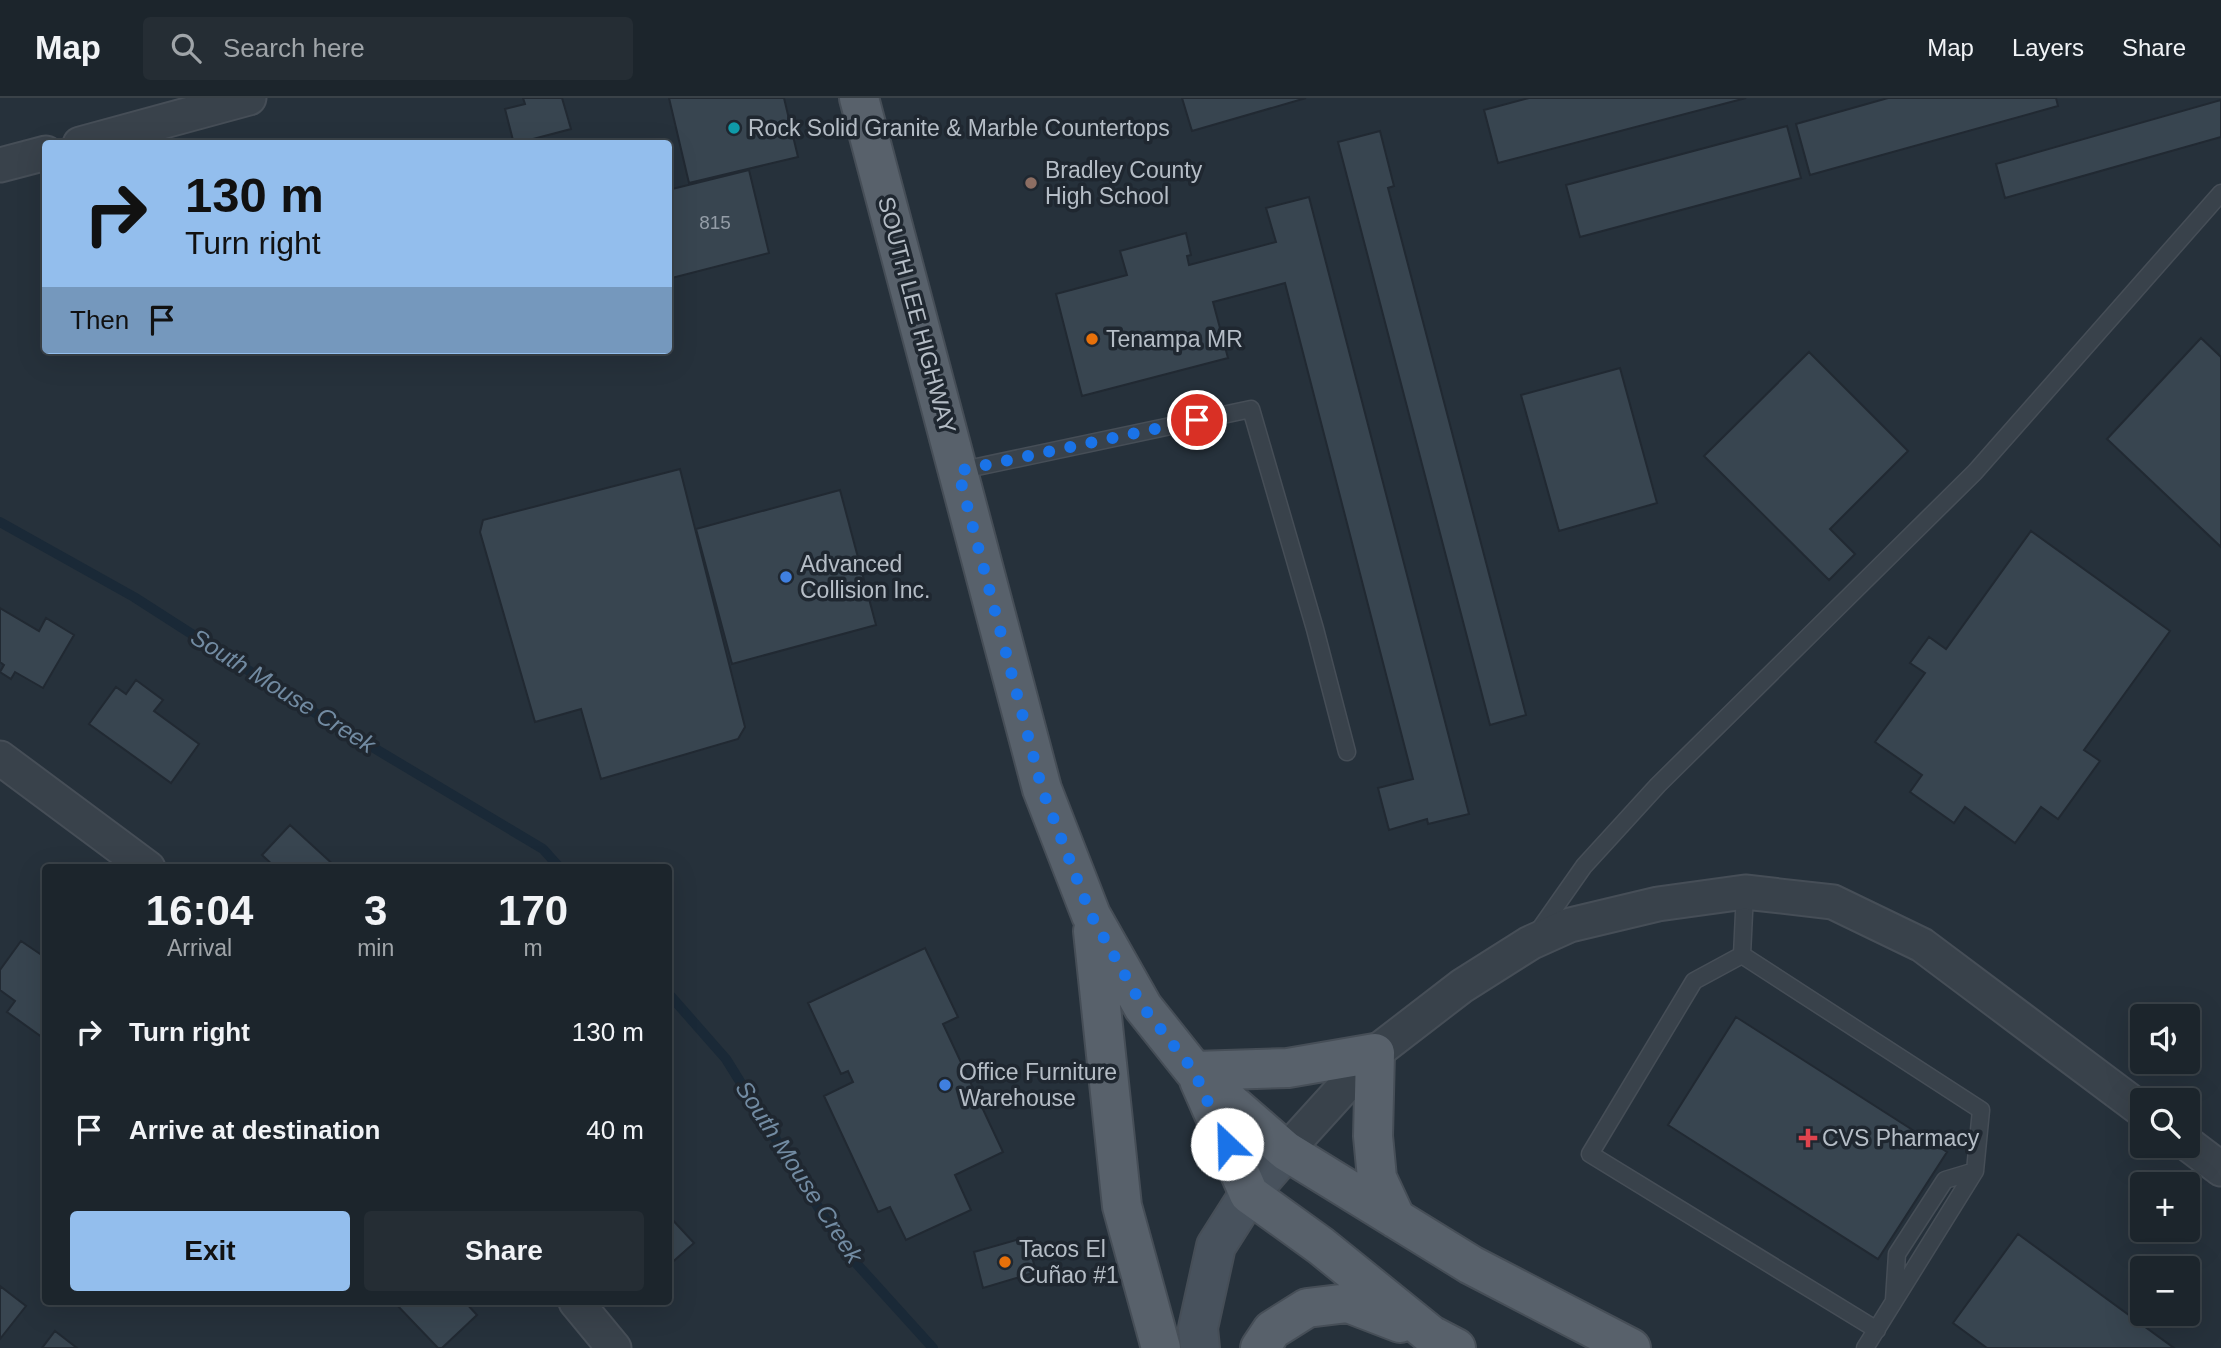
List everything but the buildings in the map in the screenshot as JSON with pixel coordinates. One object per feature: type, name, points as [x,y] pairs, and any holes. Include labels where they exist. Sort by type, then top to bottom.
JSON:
[{"type":"main road","name":"SOUTH LEE HIGHWAY","points":[[859,98],[1042,789],[1091,915],[1143,1007],[1194,1071],[1286,1151],[1471,1265],[1631,1348]]},
{"type":"main road","points":[[1091,915],[1122,1206],[1161,1348]]},
{"type":"main road","points":[[1194,1071],[1288,1068],[1375,1053],[1373,1136],[1377,1178],[1396,1219]]},
{"type":"main road","name":"SOUTH LEE HIGHWAY","points":[[1194,1071],[1249,1194]]},
{"type":"main road","points":[[1200,1348],[1199,1328],[1216,1246],[1249,1194],[1286,1151]]},
{"type":"main road","points":[[1249,1194],[1321,1245],[1444,1342]]},
{"type":"main road","points":[[1260,1348],[1272,1330],[1307,1308],[1349,1303],[1444,1342]]},
{"type":"street","points":[[95,140],[248,98]]},
{"type":"street","points":[[0,165],[42,154]]},
{"type":"street","points":[[0,758],[143,864]]},
{"type":"street","points":[[1286,1151],[1375,1053],[1462,986],[1530,943],[1570,925],[1658,904],[1745,892],[1833,902],[1922,945],[2130,1101]]},
{"type":"street","points":[[2200,1153],[2221,1169]]},
{"type":"street","points":[[578,1305],[614,1348]]},
{"type":"lane","points":[[1530,943],[1584,866],[1658,785],[1975,472],[2221,193]]},
{"type":"lane","points":[[958,471],[1251,409],[1315,629],[1347,752]]},
{"type":"lane","points":[[1742,955],[1745,892]]},
{"type":"lane","points":[[1742,955],[1981,1110],[1975,1171],[1865,1348]]},
{"type":"lane","points":[[1742,955],[1693,981],[1590,1154],[1877,1330]]},
{"type":"lane","points":[[1894,1302],[1897,1254],[1945,1180],[1975,1171]]},
{"type":"waterway","name":"South Mouse Creek","points":[[0,522],[134,597],[307,708],[543,849],[556,864]]},
{"type":"waterway","name":"South Mouse Creek","points":[[672,998],[726,1059],[846,1252],[933,1348]]},
{"type":"place","name":"Rock Solid Granite & Marble Countertops","points":[[734,128]]},
{"type":"place","name":"Bradley County High School","points":[[1031,183]]},
{"type":"place","name":"Tenampa MR","points":[[1092,339]]},
{"type":"place","name":"Advanced Collision Inc.","points":[[786,577]]},
{"type":"place","name":"Office Furniture Warehouse","points":[[945,1085]]},
{"type":"place","name":"CVS Pharmacy","points":[[1808,1138]]},
{"type":"place","name":"Tacos El Cuñao #1","points":[[1005,1262]]},
{"type":"route","points":[[1197,420],[958,471],[1042,789],[1091,915],[1143,1007],[1194,1071],[1227,1144]]}]
